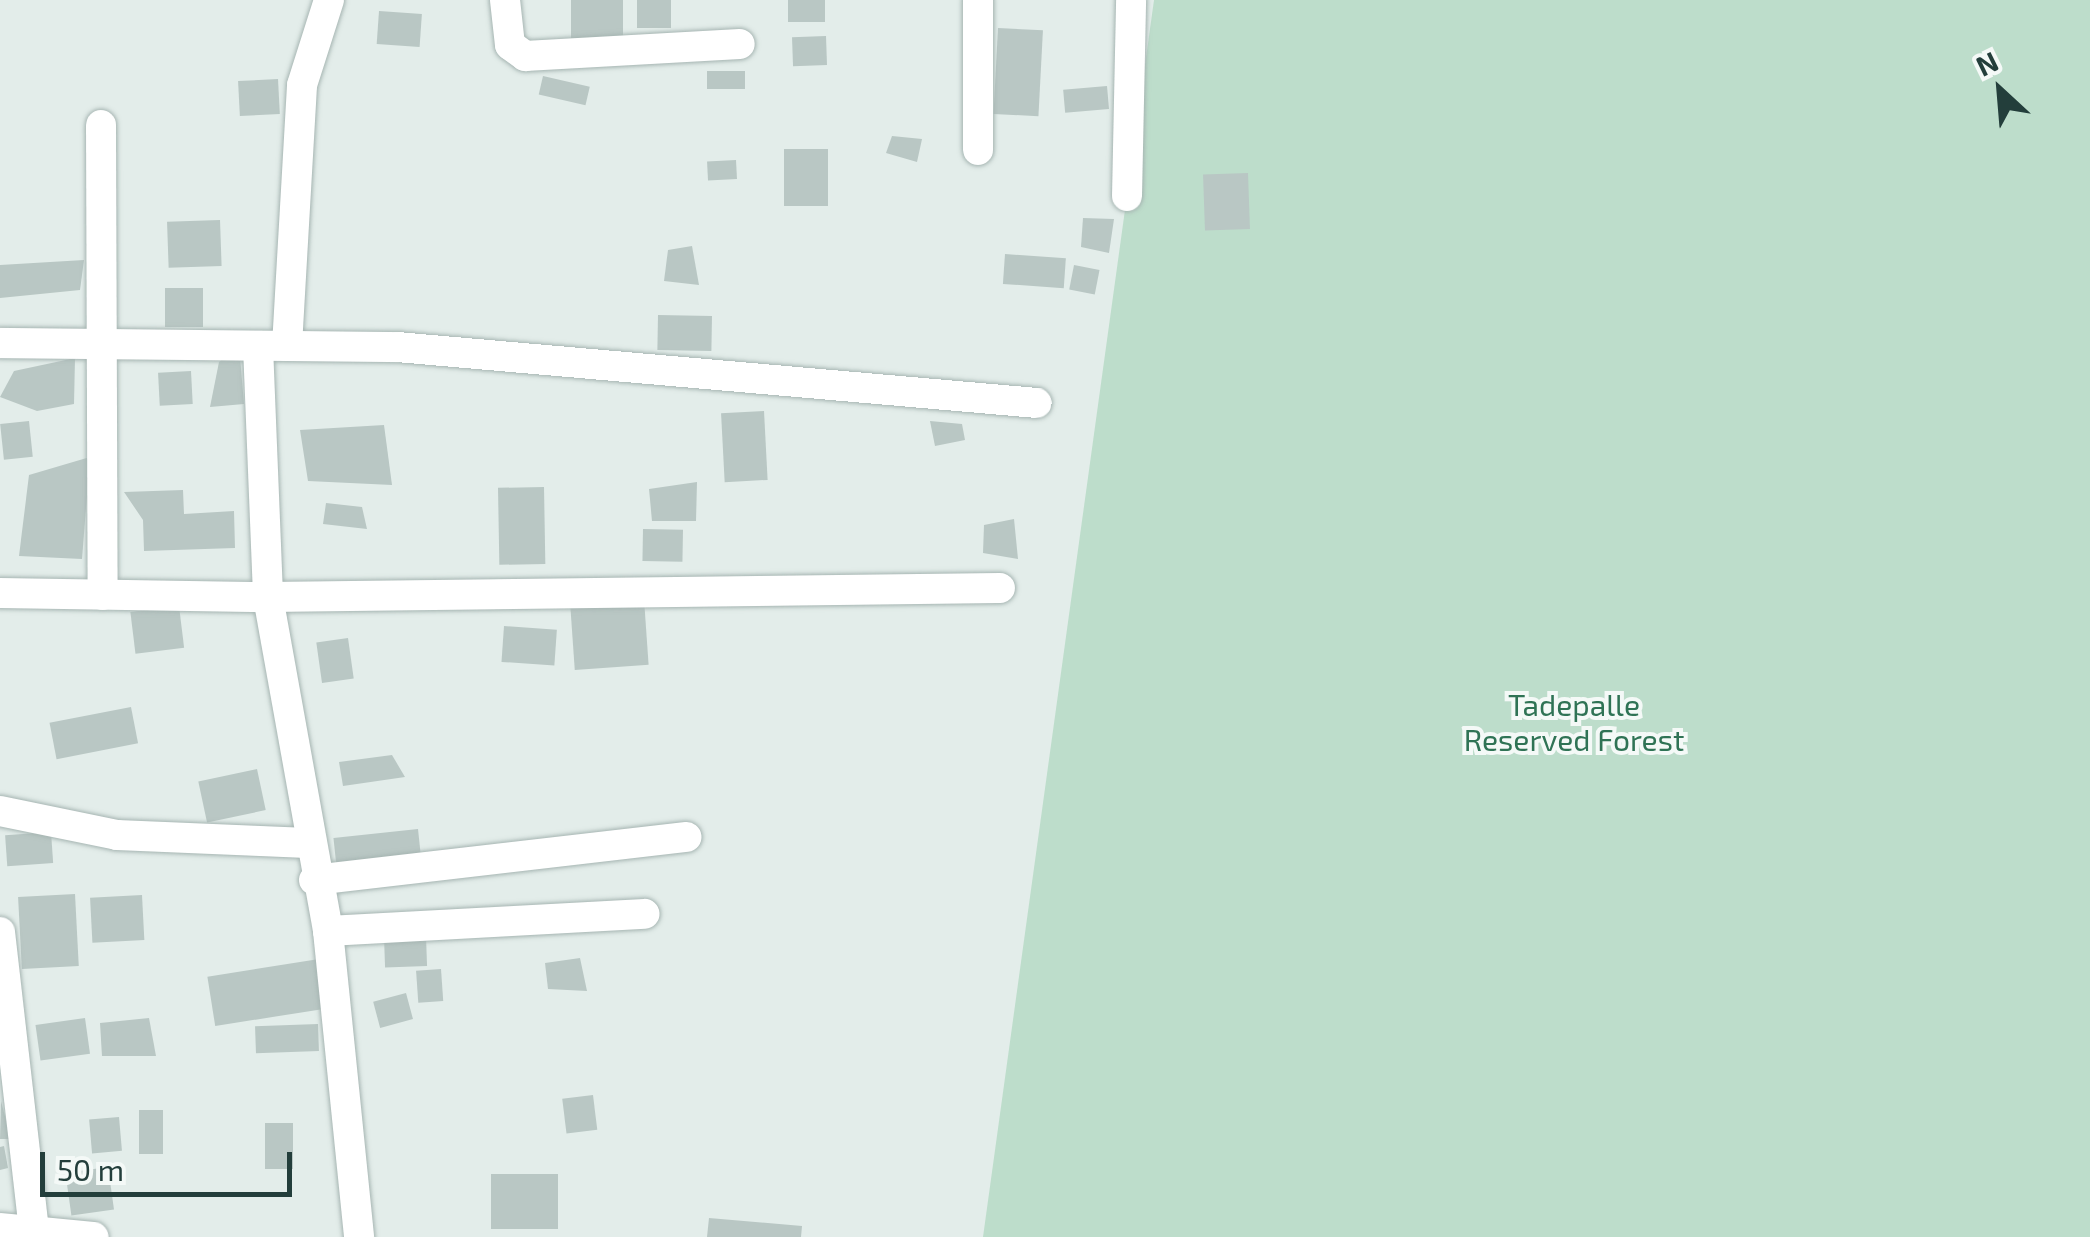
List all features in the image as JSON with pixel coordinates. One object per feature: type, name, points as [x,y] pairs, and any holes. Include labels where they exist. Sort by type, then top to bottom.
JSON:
[{"type":"street","points":[[329,0],[302,85],[272,346],[268,598],[314,880],[328,931],[358,1237]]},
{"type":"street","points":[[505,0],[510,45],[525,56],[740,44]]},
{"type":"street","points":[[978,0],[978,150]]},
{"type":"street","points":[[1127,196],[1131,0]]},
{"type":"street","points":[[101,125],[105,342],[103,595]]},
{"type":"street","points":[[0,343],[416,348],[1038,402]]},
{"type":"street","points":[[0,593],[268,598],[1000,588]]},
{"type":"street","points":[[0,811],[117,835],[308,844]]},
{"type":"street","points":[[314,880],[687,837]]},
{"type":"street","points":[[328,931],[645,914]]},
{"type":"street","points":[[0,932],[7,1096],[35,1233]]},
{"type":"street","points":[[0,1228],[94,1237]]},
{"type":"green space","name":"Tadepalle Reserved Forest","points":[[1154,0],[2090,0],[2090,1237],[983,1237]]},
{"type":"building","points":[[571,0],[623,0],[623,38],[571,38]]},
{"type":"building","points":[[637,0],[671,0],[671,28],[637,28]]},
{"type":"building","points":[[788,0],[825,0],[825,22],[788,22]]},
{"type":"building","points":[[379,11],[422,14],[420,47],[377,44]]},
{"type":"building","points":[[998,28],[1043,30],[1038,116],[993,114]]},
{"type":"building","points":[[826,36],[827,65],[793,66],[792,37]]},
{"type":"building","points":[[707,71],[745,71],[745,89],[707,89]]},
{"type":"building","points":[[543,76],[590,87],[585,105],[539,95]]},
{"type":"building","points":[[278,79],[280,114],[240,116],[238,81]]},
{"type":"building","points":[[1107,86],[1109,109],[1065,113],[1063,90]]},
{"type":"building","points":[[892,136],[922,139],[917,162],[886,153]]},
{"type":"building","points":[[784,149],[828,149],[828,206],[784,206]]},
{"type":"building","points":[[736,160],[737,179],[708,180],[707,162]]},
{"type":"building","points":[[1248,173],[1250,229],[1205,231],[1203,175]]},
{"type":"building","points":[[1083,218],[1114,219],[1109,253],[1081,247]]},
{"type":"building","points":[[220,220],[222,266],[169,268],[167,222]]},
{"type":"building","points":[[692,246],[699,285],[664,281],[668,250]]},
{"type":"building","points":[[1005,254],[1066,258],[1064,288],[1003,284]]},
{"type":"building","points":[[84,260],[80,290],[0,298],[0,265]]},
{"type":"building","points":[[1074,265],[1100,270],[1095,295],[1069,290]]},
{"type":"building","points":[[165,288],[203,288],[203,327],[165,327]]},
{"type":"building","points":[[658,315],[712,316],[711,351],[657,350]]},
{"type":"building","points":[[239,345],[244,404],[210,407],[219,362]]},
{"type":"building","points":[[75,358],[74,404],[37,411],[0,397],[14,371]]},
{"type":"building","points":[[191,371],[193,404],[160,406],[158,373]]},
{"type":"building","points":[[764,411],[768,480],[725,482],[721,413]]},
{"type":"building","points":[[29,421],[33,457],[4,460],[0,424]]},
{"type":"building","points":[[930,421],[962,424],[965,440],[935,446]]},
{"type":"building","points":[[384,425],[392,485],[308,481],[300,430]]},
{"type":"building","points":[[90,457],[82,559],[19,556],[29,475]]},
{"type":"building","points":[[697,482],[696,521],[652,521],[649,489]]},
{"type":"building","points":[[544,487],[545,564],[499,565],[498,488]]},
{"type":"building","points":[[183,490],[184,514],[234,511],[235,548],[144,551],[143,520],[124,492]]},
{"type":"building","points":[[326,503],[362,507],[367,529],[323,524]]},
{"type":"building","points":[[1014,519],[1018,559],[983,553],[984,525]]},
{"type":"building","points":[[643,529],[683,530],[682,562],[642,561]]},
{"type":"building","points":[[644,599],[649,665],[575,670],[570,604]]},
{"type":"building","points":[[179,606],[184,648],[135,654],[130,612]]},
{"type":"building","points":[[504,626],[557,630],[554,666],[501,662]]},
{"type":"building","points":[[348,638],[354,679],[322,683],[316,642]]},
{"type":"building","points":[[131,707],[138,743],[57,759],[50,723]]},
{"type":"building","points":[[392,755],[405,777],[343,786],[339,762]]},
{"type":"building","points":[[257,769],[266,810],[207,823],[198,781]]},
{"type":"building","points":[[418,829],[421,858],[336,867],[333,838]]},
{"type":"building","points":[[51,832],[53,863],[7,866],[5,835]]},
{"type":"building","points":[[75,894],[79,966],[22,969],[18,897]]},
{"type":"building","points":[[142,895],[144,940],[92,943],[90,898]]},
{"type":"building","points":[[426,936],[427,966],[385,967],[384,937]]},
{"type":"building","points":[[580,958],[587,991],[548,989],[545,963]]},
{"type":"building","points":[[319,959],[327,1008],[215,1026],[207,977]]},
{"type":"building","points":[[441,969],[443,1001],[418,1003],[416,971]]},
{"type":"building","points":[[406,993],[413,1019],[380,1028],[373,1002]]},
{"type":"building","points":[[85,1018],[90,1054],[40,1061],[35,1025]]},
{"type":"building","points":[[149,1018],[156,1056],[102,1056],[100,1023]]},
{"type":"building","points":[[318,1024],[319,1051],[256,1053],[255,1026]]},
{"type":"building","points":[[593,1095],[597,1130],[566,1134],[562,1099]]},
{"type":"building","points":[[1,1101],[11,1139],[0,1139]]},
{"type":"building","points":[[139,1110],[163,1110],[163,1154],[139,1154]]},
{"type":"building","points":[[119,1117],[122,1151],[92,1153],[89,1120]]},
{"type":"building","points":[[265,1123],[293,1123],[293,1169],[265,1169]]},
{"type":"building","points":[[4,1146],[8,1168],[0,1170],[0,1147]]},
{"type":"building","points":[[108,1167],[114,1210],[71,1216],[65,1173]]},
{"type":"building","points":[[491,1174],[558,1174],[558,1229],[491,1229]]},
{"type":"building","points":[[709,1218],[802,1226],[801,1237],[707,1237]]}]
